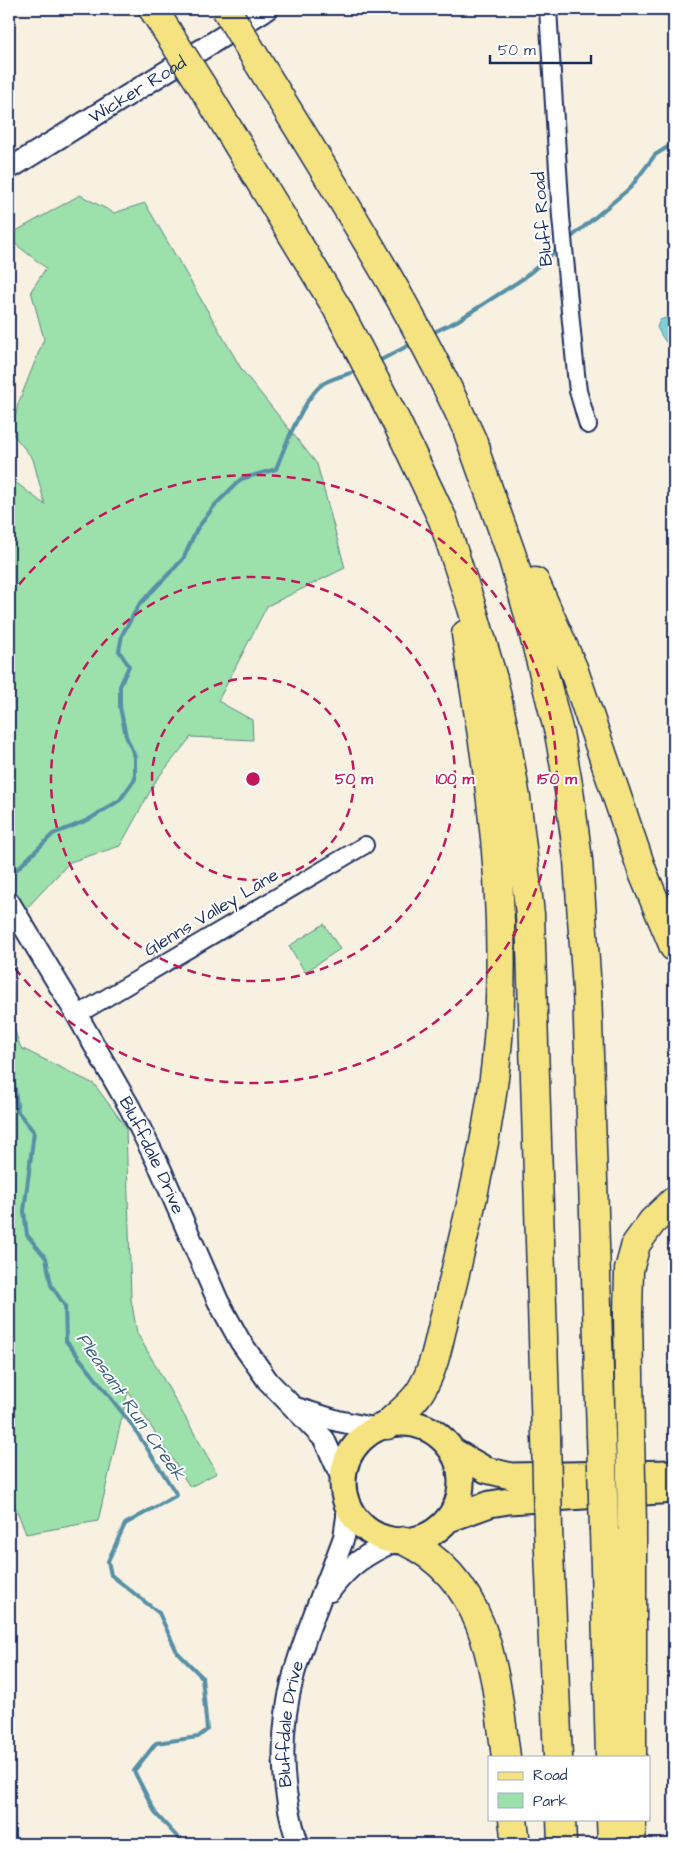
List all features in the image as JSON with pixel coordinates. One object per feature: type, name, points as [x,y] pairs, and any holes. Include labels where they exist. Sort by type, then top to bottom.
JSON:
[{"type":"highway","points":[[226,9],[392,284],[447,387],[573,668],[643,873],[674,947]]},
{"type":"highway","points":[[160,20],[337,308],[396,421],[443,520],[493,679],[508,749],[524,856],[530,914],[548,1529],[558,1756]]},
{"type":"highway","points":[[468,432],[510,548],[559,732],[578,860],[587,990],[610,1756]]},
{"type":"highway","points":[[382,1427],[421,1391],[428,1378],[438,1346],[481,1161],[491,1100],[498,1033],[500,939],[492,801],[455,556]]},
{"type":"highway","points":[[632,1756],[629,1270],[636,1244],[652,1222],[674,1201]]},
{"type":"highway","points":[[400,1541],[432,1557],[451,1576],[469,1600],[482,1627],[496,1676],[506,1756]]},
{"type":"highway","points":[[513,1820],[516,1844]]},
{"type":"highway","points":[[561,1820],[562,1844]]},
{"type":"highway","points":[[611,1820],[612,1844]]},
{"type":"highway","points":[[631,1844],[632,1820]]},
{"type":"main road","points":[[406,1423],[424,1427],[441,1436],[453,1451],[460,1468],[462,1486],[458,1504],[449,1519],[436,1531],[421,1538],[400,1541],[379,1537],[365,1529],[354,1517],[345,1492],[346,1465],[352,1450],[363,1438],[382,1427],[406,1423]]},
{"type":"main road","points":[[453,1451],[486,1470],[511,1476],[674,1473]]},
{"type":"main road","points":[[449,1519],[500,1502],[674,1490]]},
{"type":"street","name":"Wicker Road","points":[[9,169],[267,9]]},
{"type":"street","name":"Bluff Road","points":[[548,9],[561,217],[578,391],[588,424]]},
{"type":"street","name":"Glenns Valley Lane","points":[[77,1015],[365,845]]},
{"type":"street","name":"Bluffdale Drive","points":[[9,902],[130,1108],[161,1170],[197,1256],[222,1309],[240,1341],[268,1381],[324,1439],[345,1492],[347,1517],[344,1537],[294,1674],[284,1729],[283,1760],[286,1791],[298,1844]]},
{"type":"street","name":"Bluffdale Drive","points":[[294,1408],[338,1421],[382,1427]]},
{"type":"street","name":"Bluffdale Drive","points":[[319,1606],[350,1566],[364,1556],[400,1541]]},
{"type":"green space","points":[[80,195],[114,213],[145,203],[242,370],[317,464],[345,568],[267,606],[218,701],[252,720],[253,740],[191,737],[157,779],[120,846],[70,862],[9,927],[9,477],[45,505],[33,459],[12,433],[18,404],[44,339],[31,291],[46,268],[9,239],[9,235]]},
{"type":"green space","points":[[324,924],[340,949],[305,972],[289,946]]},
{"type":"green space","points":[[9,927],[14,1029],[21,1048],[94,1084],[126,1127],[131,1299],[137,1333],[217,1473],[190,1487],[128,1391],[98,1521],[26,1534],[9,1490]]},
{"type":"water","points":[[674,315],[674,348],[666,342],[657,327],[660,320]]},
{"type":"waterway","name":"Pleasant Run Creek","points":[[568,240],[630,188],[655,155],[674,143]]},
{"type":"waterway","name":"Pleasant Run Creek","points":[[430,334],[457,321],[524,278],[559,248]]},
{"type":"waterway","name":"Pleasant Run Creek","points":[[377,362],[413,343]]},
{"type":"waterway","name":"Pleasant Run Creek","points":[[9,877],[53,834],[88,820],[120,800],[135,779],[135,757],[126,736],[120,707],[120,686],[129,666],[119,651],[122,635],[139,605],[183,559],[197,529],[215,505],[241,479],[276,469],[296,421],[318,388],[330,380],[359,370]]},
{"type":"waterway","name":"Pleasant Run Creek","points":[[9,1079],[14,1083],[18,1112],[34,1132],[24,1211],[27,1235],[46,1258],[51,1285],[65,1306],[66,1341],[132,1425],[177,1495],[125,1524],[108,1561],[111,1575],[159,1613],[177,1652],[202,1677],[207,1730],[198,1737],[156,1743],[134,1771],[156,1814],[181,1841],[179,1844]]}]
